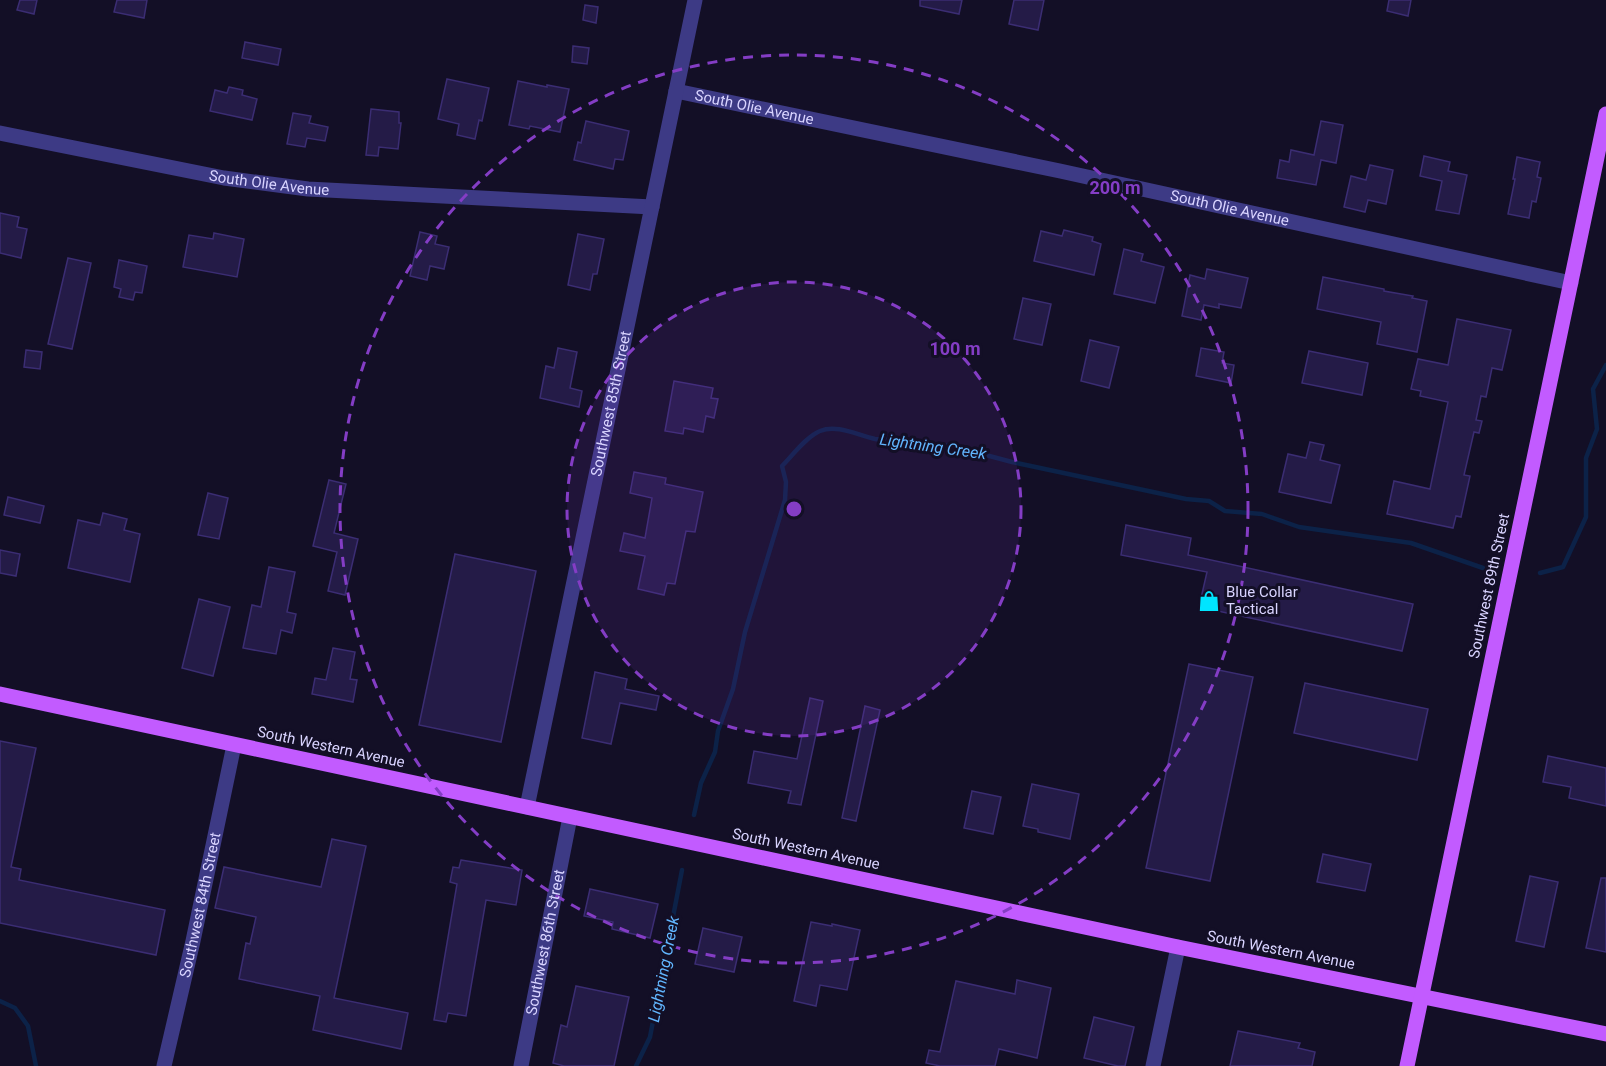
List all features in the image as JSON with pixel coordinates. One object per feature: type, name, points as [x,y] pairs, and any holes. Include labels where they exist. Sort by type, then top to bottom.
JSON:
[{"type":"main road","name":"Southwest 89th Street","points":[[1407,1066],[1606,114]]},
{"type":"main road","name":"South Western Avenue","points":[[0,694],[1178,947],[1606,1034]]},
{"type":"street","name":"Southwest 85th Street","points":[[527,807],[695,0]]},
{"type":"street","name":"South Olie Avenue","points":[[676,91],[1049,168],[1571,283]]},
{"type":"street","name":"South Olie Avenue","points":[[0,133],[224,178],[308,189],[652,207]]},
{"type":"street","name":"Southwest 84th Street","points":[[164,1066],[234,745]]},
{"type":"street","name":"Southwest 86th Street","points":[[521,1066],[570,817]]},
{"type":"street","points":[[1153,1066],[1178,947]]},
{"type":"building","points":[[20,0],[37,0],[34,14],[17,10]]},
{"type":"building","points":[[117,0],[147,0],[144,18],[114,12]]},
{"type":"building","points":[[920,0],[962,0],[959,14],[920,6]]},
{"type":"building","points":[[1014,0],[1044,0],[1038,30],[1009,24]]},
{"type":"building","points":[[1389,0],[1411,0],[1408,16],[1387,11]]},
{"type":"building","points":[[585,5],[598,7],[596,23],[583,20]]},
{"type":"building","points":[[245,42],[281,49],[278,65],[242,58]]},
{"type":"building","points":[[573,46],[589,48],[587,64],[572,62]]},
{"type":"building","points":[[447,79],[489,88],[482,121],[479,120],[475,139],[457,135],[459,124],[438,119]]},
{"type":"building","points":[[518,81],[569,89],[560,132],[530,126],[529,129],[509,125]]},
{"type":"building","points":[[229,87],[243,90],[242,95],[257,99],[252,120],[210,111],[215,90],[227,93]]},
{"type":"building","points":[[371,109],[399,112],[399,123],[401,123],[398,149],[379,147],[378,156],[366,155]]},
{"type":"building","points":[[293,113],[311,116],[309,123],[328,127],[325,141],[307,138],[305,147],[287,144]]},
{"type":"building","points":[[586,121],[629,131],[623,160],[615,159],[613,169],[574,160]]},
{"type":"building","points":[[1321,121],[1343,125],[1336,163],[1321,160],[1316,185],[1277,178],[1280,160],[1289,162],[1291,150],[1314,155]]},
{"type":"building","points":[[1424,156],[1450,162],[1448,171],[1467,175],[1459,214],[1436,210],[1442,181],[1420,176]]},
{"type":"building","points":[[1517,157],[1540,162],[1537,177],[1541,178],[1536,202],[1532,201],[1529,218],[1508,214]]},
{"type":"building","points":[[1370,165],[1393,170],[1386,204],[1368,200],[1365,212],[1344,207],[1351,176],[1366,180]]},
{"type":"building","points":[[0,213],[19,217],[17,227],[27,229],[21,258],[0,253]]},
{"type":"building","points":[[1064,230],[1093,237],[1092,241],[1101,244],[1094,275],[1034,261],[1041,231],[1062,236]]},
{"type":"building","points":[[420,232],[437,236],[435,244],[449,247],[444,269],[430,266],[427,280],[410,276]]},
{"type":"building","points":[[214,233],[244,239],[237,277],[183,267],[189,235],[213,239]]},
{"type":"building","points":[[578,234],[604,239],[597,274],[593,274],[590,290],[568,285]]},
{"type":"building","points":[[1124,249],[1143,254],[1141,261],[1164,267],[1155,303],[1114,294]]},
{"type":"building","points":[[68,258],[91,263],[72,349],[48,344]]},
{"type":"building","points":[[119,260],[147,266],[142,293],[135,292],[133,300],[119,297],[121,289],[114,287]]},
{"type":"building","points":[[1207,269],[1248,278],[1241,308],[1219,304],[1219,308],[1204,305],[1201,320],[1182,316],[1190,275],[1205,279]]},
{"type":"building","points":[[1323,277],[1384,289],[1384,291],[1427,301],[1417,352],[1377,344],[1381,322],[1317,309]]},
{"type":"building","points":[[1023,298],[1051,304],[1042,345],[1014,339]]},
{"type":"building","points":[[1457,319],[1511,330],[1502,370],[1492,368],[1486,397],[1481,396],[1476,420],[1482,421],[1479,433],[1474,432],[1464,475],[1470,476],[1461,517],[1456,516],[1453,528],[1387,514],[1394,481],[1430,489],[1448,402],[1420,396],[1421,391],[1411,389],[1418,359],[1448,365]]},
{"type":"building","points":[[1090,340],[1119,347],[1109,388],[1081,381]]},
{"type":"building","points":[[558,348],[577,352],[570,388],[582,391],[579,407],[540,398],[546,366],[554,368]]},
{"type":"building","points":[[1201,348],[1224,352],[1222,363],[1234,365],[1231,383],[1196,376]]},
{"type":"building","points":[[26,350],[42,352],[40,369],[24,367]]},
{"type":"building","points":[[1309,351],[1368,363],[1362,395],[1302,383]]},
{"type":"building","points":[[674,381],[713,388],[711,398],[718,399],[714,418],[706,416],[703,432],[684,428],[683,434],[665,431]]},
{"type":"building","points":[[1310,442],[1324,445],[1320,460],[1340,465],[1331,503],[1279,492],[1288,454],[1306,458]]},
{"type":"building","points":[[634,472],[666,478],[665,484],[703,492],[695,532],[686,531],[675,584],[667,583],[664,595],[638,589],[645,556],[620,551],[624,533],[645,538],[652,498],[630,493]]},
{"type":"building","points":[[329,480],[346,484],[334,533],[358,539],[345,595],[328,591],[337,552],[313,546]]},
{"type":"building","points":[[208,493],[228,498],[219,539],[198,535]]},
{"type":"building","points":[[8,497],[44,506],[40,523],[4,515]]},
{"type":"building","points":[[103,513],[127,519],[124,530],[140,534],[130,582],[68,568],[78,520],[100,525]]},
{"type":"building","points":[[1126,525],[1191,538],[1188,555],[1413,604],[1402,651],[1199,607],[1207,572],[1121,555]]},
{"type":"building","points":[[0,550],[20,554],[16,576],[0,573]]},
{"type":"building","points":[[455,554],[536,571],[501,742],[419,725]]},
{"type":"building","points":[[269,567],[295,572],[287,612],[296,614],[292,633],[281,630],[276,654],[243,648],[252,605],[261,607]]},
{"type":"building","points":[[199,599],[230,607],[213,676],[182,668]]},
{"type":"building","points":[[333,648],[355,652],[350,679],[357,680],[353,702],[312,694],[315,678],[326,680]]},
{"type":"building","points":[[1189,664],[1253,677],[1210,881],[1146,868]]},
{"type":"building","points":[[595,672],[627,679],[625,689],[659,696],[656,710],[620,703],[611,744],[582,738]]},
{"type":"building","points":[[1305,683],[1428,709],[1417,760],[1294,733]]},
{"type":"building","points":[[810,698],[823,701],[801,805],[788,803],[791,791],[748,783],[754,751],[797,759]]},
{"type":"building","points":[[865,706],[880,710],[856,821],[842,818]]},
{"type":"building","points":[[0,741],[36,748],[11,867],[21,869],[19,880],[165,910],[156,955],[0,923]]},
{"type":"building","points":[[1548,756],[1606,768],[1606,806],[1569,798],[1571,787],[1543,782]]},
{"type":"building","points":[[1032,784],[1079,794],[1070,839],[1023,826]]},
{"type":"building","points":[[972,791],[1001,797],[993,834],[964,828]]},
{"type":"building","points":[[332,839],[366,846],[334,998],[408,1013],[401,1049],[313,1030],[320,996],[239,979],[246,943],[250,944],[256,917],[215,908],[224,867],[321,887]]},
{"type":"building","points":[[1323,854],[1371,864],[1365,891],[1317,882]]},
{"type":"building","points":[[461,860],[522,870],[516,905],[486,900],[466,1016],[448,1013],[446,1022],[434,1020],[457,884],[450,882],[453,867],[459,868]]},
{"type":"building","points":[[1530,876],[1558,882],[1544,947],[1516,941]]},
{"type":"building","points":[[1601,878],[1606,878],[1606,952],[1586,948]]},
{"type":"building","points":[[590,889],[658,904],[650,938],[612,929],[613,922],[584,916]]},
{"type":"building","points":[[811,922],[860,930],[847,990],[820,985],[816,1006],[794,1001]]},
{"type":"building","points":[[703,928],[742,937],[734,972],[695,964]]},
{"type":"building","points":[[1017,980],[1051,988],[1037,1058],[999,1049],[995,1066],[940,1066],[926,1063],[929,1050],[940,1052],[956,981],[1015,994]]},
{"type":"building","points":[[576,986],[629,997],[614,1066],[564,1066],[553,1063],[561,1025],[567,1027]]},
{"type":"building","points":[[1094,1017],[1134,1027],[1125,1066],[1084,1058]]},
{"type":"building","points":[[1238,1031],[1300,1043],[1298,1048],[1315,1052],[1312,1066],[1230,1066]]},
{"type":"waterway","name":"Lightning Creek","points":[[1540,573],[1563,567],[1586,517],[1586,458],[1597,429],[1593,389],[1606,365]]},
{"type":"waterway","name":"Lightning Creek","points":[[694,815],[701,783],[715,752],[718,731],[733,689],[745,632],[785,500],[786,482],[782,466],[805,442],[820,431],[840,429],[875,439],[934,448],[948,445],[1012,462],[1186,499],[1209,501],[1225,511],[1262,514],[1299,527],[1411,543],[1483,568]]},
{"type":"waterway","name":"Lightning Creek","points":[[636,1066],[650,1037],[682,870]]},
{"type":"waterway","name":"Lightning Creek","points":[[0,1001],[15,1008],[28,1026],[36,1066]]},
{"type":"place","name":"Blue Collar Tactical","points":[[1209,601]]}]
